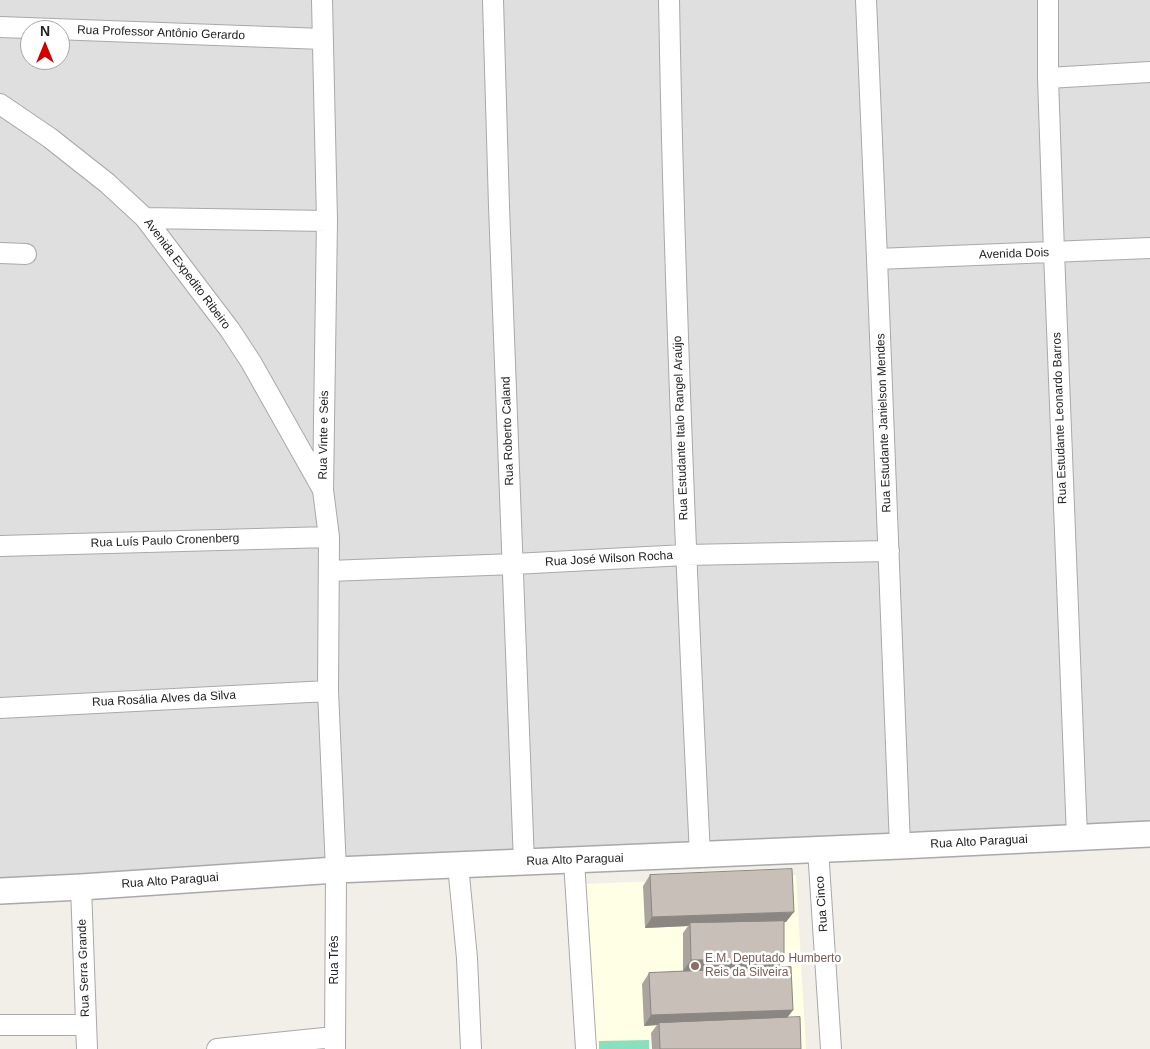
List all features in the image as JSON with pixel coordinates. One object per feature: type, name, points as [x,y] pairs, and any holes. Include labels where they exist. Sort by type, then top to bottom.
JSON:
[{"type":"street","name":"Rua Vinte e Seis","points":[[322,0],[327,222],[323,490],[329,537],[328,690],[336,870]]},
{"type":"street","name":"Rua Roberto Caland","points":[[493,0],[524,863]]},
{"type":"street","name":"Rua Estudante Italo Rangel Araújo","points":[[669,0],[673,216],[685,555],[700,855]]},
{"type":"street","name":"Rua Estudante Janielson Mendes","points":[[866,0],[900,846]]},
{"type":"street","name":"Rua Estudante Leonardo Barros","points":[[1048,0],[1048,78],[1054,252],[1077,837]]},
{"type":"street","name":"Rua Professor Antônio Gerardo","points":[[0,27],[323,39]]},
{"type":"street","points":[[1048,78],[1150,72]]},
{"type":"street","name":"Avenida Expedito Ribeiro","points":[[0,104],[50,138],[107,182],[145,218],[230,330],[251,362],[323,490]]},
{"type":"street","points":[[145,218],[327,222]]},
{"type":"street","name":"Avenida Dois","points":[[877,258],[1150,248]]},
{"type":"street","points":[[0,253],[26,254]]},
{"type":"street","name":"Rua Luís Paulo Cronenberg","points":[[0,546],[329,537]]},
{"type":"street","name":"Rua José Wilson Rocha","points":[[329,571],[685,555],[889,551]]},
{"type":"street","name":"Rua Rosália Alves da Silva","points":[[0,708],[328,690]]},
{"type":"street","name":"Rua Alto Paraguai","points":[[0,890],[81,887],[458,864],[574,861],[1150,834]]},
{"type":"street","name":"Rua Cinco","points":[[818,850],[831,1049]]},
{"type":"street","points":[[574,861],[586,1049]]},
{"type":"street","points":[[458,864],[467,958],[471,1049]]},
{"type":"street","name":"Rua Três","points":[[335,1043],[336,870]]},
{"type":"street","name":"Rua Serra Grande","points":[[81,887],[87,1049]]},
{"type":"street","points":[[0,1025],[86,1025]]},
{"type":"street","points":[[217,1049],[335,1043]]},
{"type":"shaded area","points":[[0,0],[1150,0],[1150,834],[0,891]]},
{"type":"shaded area","name":"E.M. Deputado Humberto Reis da Silveira","points":[[796,875],[806,1049],[594,1049],[584,884]]},
{"type":"green space","points":[[649,1040],[649,1049],[599,1049],[599,1041]]},
{"type":"building","points":[[792,869],[794,912],[652,917],[650,875]]},
{"type":"building","points":[[784,921],[784,959],[691,960],[690,923]]},
{"type":"building","points":[[791,967],[793,1010],[651,1015],[649,973]]},
{"type":"building","points":[[800,1017],[801,1049],[660,1049],[659,1023]]},
{"type":"place","name":"E.M. Deputado Humberto Reis da Silveira","points":[[695,966]]}]
